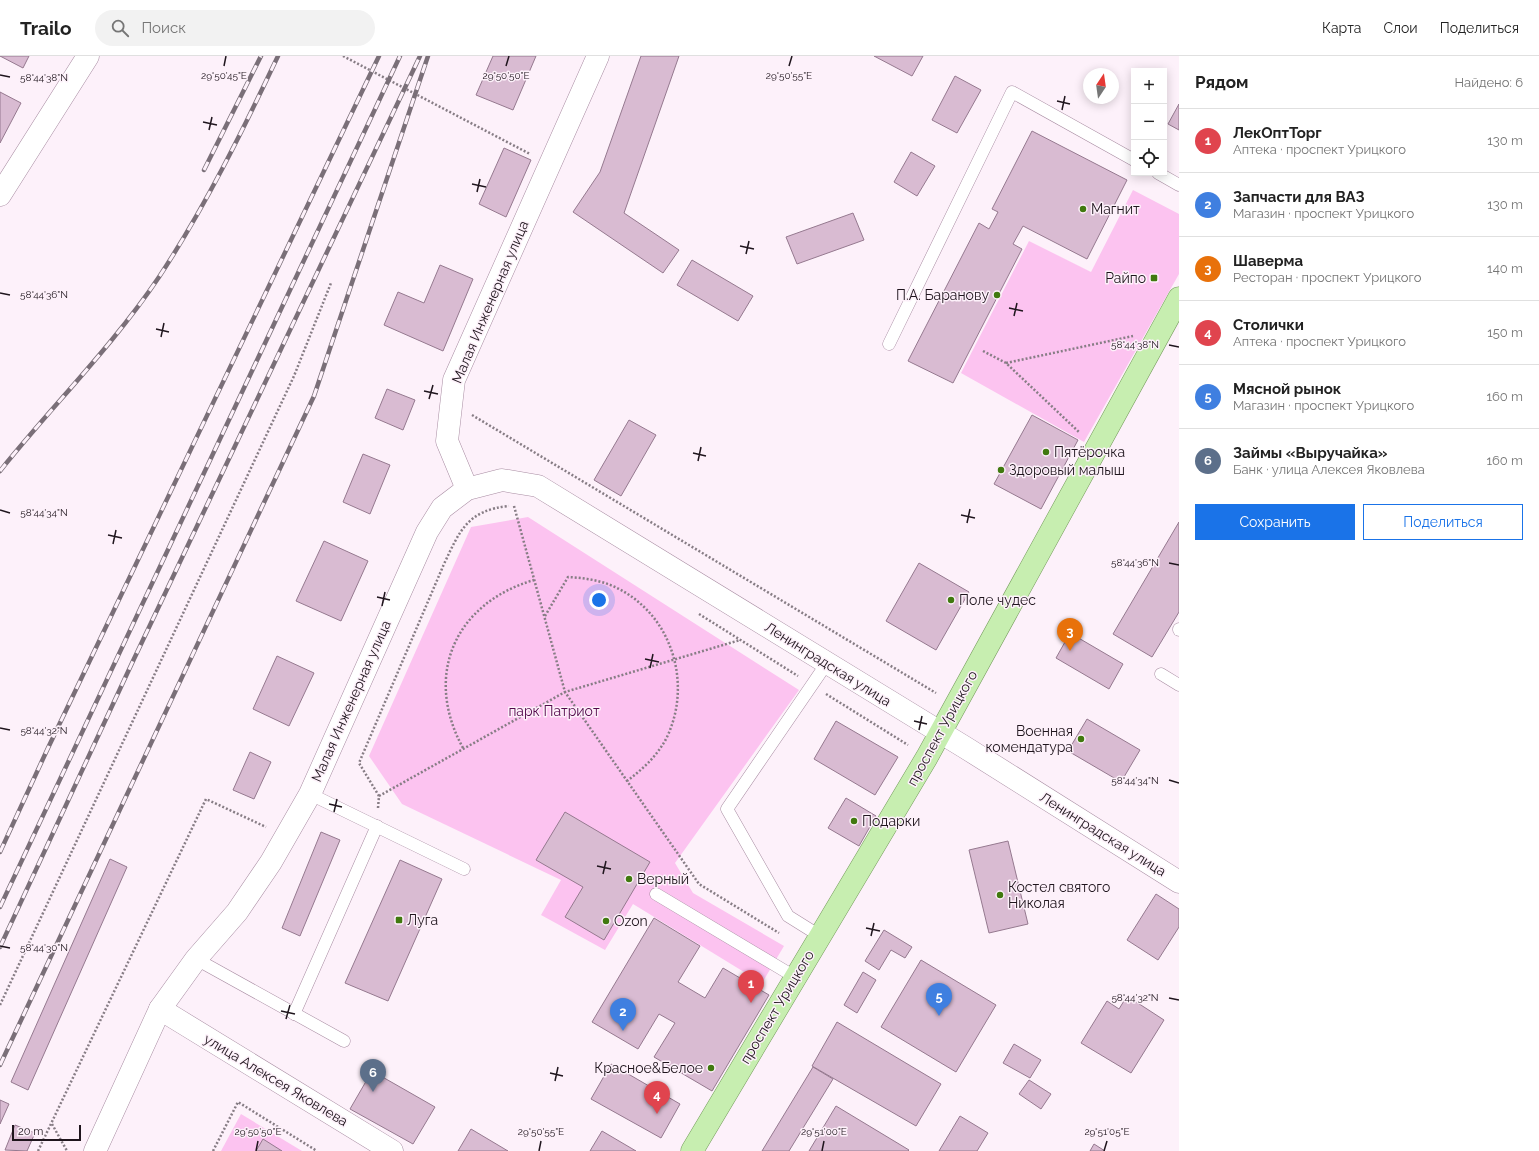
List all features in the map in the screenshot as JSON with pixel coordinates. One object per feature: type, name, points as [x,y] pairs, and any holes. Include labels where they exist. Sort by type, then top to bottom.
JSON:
[{"type":"main road","name":"проспект Урицкого","points":[[692,1151],[927,757],[1179,298]]},
{"type":"street","points":[[0,195],[88,56]]},
{"type":"street","name":"Малая Инженерная улица","points":[[95,1151],[160,1010],[196,959],[237,912],[271,862],[310,794],[427,532],[442,508],[467,489],[447,441],[454,380],[598,56]]},
{"type":"street","name":"Ленинградская улица","points":[[467,489],[502,480],[538,486],[940,732],[1179,882]]},
{"type":"street","name":"улица Алексея Яковлева","points":[[160,1010],[392,1151]]},
{"type":"lane","points":[[889,344],[1012,92],[1131,158]]},
{"type":"lane","points":[[1163,176],[1179,185]]},
{"type":"lane","points":[[815,944],[788,916],[727,809],[827,663]]},
{"type":"lane","points":[[1161,674],[1179,685]]},
{"type":"lane","points":[[310,794],[464,868]]},
{"type":"lane","points":[[294,1014],[377,826]]},
{"type":"lane","points":[[656,894],[795,978]]},
{"type":"lane","points":[[196,959],[344,1041]]},
{"type":"path","points":[[343,56],[550,164]]},
{"type":"path","points":[[0,1005],[282,404],[331,283]]},
{"type":"path","points":[[1006,363],[1162,330]]},
{"type":"path","points":[[983,351],[1006,363],[1096,449]]},
{"type":"path","points":[[451,402],[955,705]]},
{"type":"path","points":[[377,826],[379,796],[359,763],[444,564],[457,536],[473,517],[493,507],[514,505],[520,507]]},
{"type":"path","points":[[514,505],[565,692],[699,884],[815,944]]},
{"type":"path","points":[[544,616],[568,577],[600,582],[620,590],[642,605],[663,630],[675,660],[678,679],[678,699],[674,719],[667,738],[656,754],[643,769],[627,781]]},
{"type":"path","points":[[463,748],[449,715],[446,698],[446,680],[454,645],[473,615],[486,602],[501,592],[534,580]]},
{"type":"path","points":[[695,611],[927,757]]},
{"type":"path","points":[[379,796],[565,692],[740,640]]},
{"type":"path","points":[[38,1151],[206,799],[286,837]]},
{"type":"path","points":[[213,1151],[238,1102],[317,1151]]},
{"type":"path","points":[[52,1124],[67,1151]]},
{"type":"green space","points":[[1133,190],[1179,214],[1179,274],[1084,442],[961,373],[1029,241],[1091,272]]},
{"type":"green space","name":"парк Патриот","points":[[528,517],[799,690],[675,863],[693,893],[784,946],[762,983],[633,904],[605,950],[541,915],[561,880],[402,804],[369,756],[471,527]]},
{"type":"green space","points":[[241,1114],[302,1151],[221,1151]]},
{"type":"building","points":[[0,56],[29,56],[23,68]]},
{"type":"building","points":[[493,56],[536,56],[513,110],[476,95]]},
{"type":"building","points":[[641,56],[679,56],[624,213],[679,250],[663,273],[573,212],[600,172]]},
{"type":"building","points":[[874,56],[923,56],[912,76]]},
{"type":"building","points":[[955,76],[981,90],[957,133],[932,120]]},
{"type":"building","points":[[0,92],[21,103],[0,143]]},
{"type":"building","points":[[1179,104],[1179,130],[1168,124]]},
{"type":"building","points":[[1032,131],[1127,180],[1087,259],[1023,226],[1013,244],[1022,249],[953,383],[908,361],[979,223],[989,229],[998,212],[992,209]]},
{"type":"building","points":[[504,148],[531,160],[506,217],[479,204]]},
{"type":"building","points":[[911,152],[935,166],[917,196],[894,182]]},
{"type":"building","points":[[853,213],[864,240],[797,264],[786,237]]},
{"type":"building","points":[[692,260],[753,296],[738,321],[677,285]]},
{"type":"building","points":[[440,265],[473,279],[443,351],[384,325],[398,292],[424,303]]},
{"type":"building","points":[[387,389],[415,400],[403,430],[375,418]]},
{"type":"building","points":[[1032,415],[1078,440],[1041,509],[994,484]]},
{"type":"building","points":[[629,420],[656,435],[621,496],[594,480]]},
{"type":"building","points":[[363,454],[390,465],[370,514],[343,502]]},
{"type":"building","points":[[1179,522],[1179,612],[1152,657],[1113,634]]},
{"type":"building","points":[[324,541],[368,561],[341,621],[296,601]]},
{"type":"building","points":[[919,563],[969,592],[936,650],[886,621]]},
{"type":"building","points":[[1070,633],[1123,664],[1109,689],[1056,658]]},
{"type":"building","points":[[277,656],[314,673],[289,726],[253,709]]},
{"type":"building","points":[[1087,719],[1140,750],[1121,782],[1068,751]]},
{"type":"building","points":[[836,721],[898,757],[875,795],[814,759]]},
{"type":"building","points":[[250,752],[271,762],[254,799],[233,790]]},
{"type":"building","points":[[846,798],[876,816],[859,846],[828,828]]},
{"type":"building","points":[[565,812],[650,862],[604,940],[565,917],[583,887],[536,860]]},
{"type":"building","points":[[321,832],[340,840],[300,936],[282,928]]},
{"type":"building","points":[[1008,841],[1028,924],[989,933],[969,850]]},
{"type":"building","points":[[110,859],[127,867],[28,1090],[11,1082]]},
{"type":"building","name":"Луга","points":[[400,860],[442,879],[388,1001],[345,983]]},
{"type":"building","points":[[1156,894],[1179,909],[1179,927],[1158,960],[1127,940]]},
{"type":"building","points":[[654,918],[700,946],[678,982],[705,998],[723,968],[769,995],[712,1091],[654,1057],[675,1023],[659,1014],[638,1049],[592,1022]]},
{"type":"building","points":[[884,930],[912,947],[905,958],[891,950],[879,970],[865,961]]},
{"type":"building","points":[[921,960],[996,1005],[956,1072],[881,1027]]},
{"type":"building","points":[[863,972],[876,980],[857,1013],[844,1005]]},
{"type":"building","points":[[1127,996],[1164,1020],[1131,1073],[1081,1043],[1107,1001],[1119,1009]]},
{"type":"building","points":[[837,1022],[941,1084],[916,1126],[812,1066]]},
{"type":"building","points":[[1014,1044],[1041,1060],[1030,1078],[1003,1063]]},
{"type":"building","points":[[611,1064],[680,1104],[661,1138],[591,1099]]},
{"type":"building","points":[[813,1067],[833,1079],[789,1151],[762,1151]]},
{"type":"building","points":[[372,1071],[435,1107],[413,1144],[350,1109]]},
{"type":"building","points":[[1029,1080],[1051,1094],[1041,1109],[1019,1094]]},
{"type":"building","points":[[0,1100],[9,1104],[0,1124]]},
{"type":"building","points":[[836,1106],[909,1150],[809,1151]]},
{"type":"building","points":[[960,1116],[988,1133],[977,1151],[939,1151]]},
{"type":"building","points":[[15,1125],[35,1133],[27,1151],[5,1150]]},
{"type":"building","points":[[471,1129],[508,1151],[458,1151]]},
{"type":"building","points":[[602,1131],[636,1151],[590,1151]]},
{"type":"building","points":[[263,1139],[282,1151],[256,1151]]},
{"type":"building","points":[[1094,1144],[1105,1151],[1090,1151]]},
{"type":"railway","points":[[204,170],[261,56]]},
{"type":"railway","points":[[0,471],[122,328],[159,277],[192,224],[222,169],[278,56]]},
{"type":"railway","points":[[0,852],[48,748],[379,56]]},
{"type":"railway","points":[[0,907],[400,56]]},
{"type":"railway","points":[[0,947],[133,661],[420,56]]},
{"type":"railway","points":[[0,1065],[314,396],[428,56]]},
{"type":"place","name":"Магнит","points":[[1083,209]]},
{"type":"place","name":"Райпо","points":[[1154,278]]},
{"type":"place","name":"П.А. Баранову","points":[[997,295]]},
{"type":"place","name":"Пятёрочка","points":[[1046,452]]},
{"type":"place","name":"Здоровый малыш","points":[[1001,470]]},
{"type":"place","name":"Поле чудес","points":[[951,600]]},
{"type":"place","name":"Шаверма","points":[[1070,651]]},
{"type":"place","name":"Военная комендатура","points":[[1081,739]]},
{"type":"place","name":"Подарки","points":[[854,821]]},
{"type":"place","name":"Верный","points":[[629,879]]},
{"type":"place","name":"Костел святого Николая","points":[[1000,895]]},
{"type":"place","name":"Луга","points":[[399,920]]},
{"type":"place","name":"Ozon","points":[[606,921]]},
{"type":"place","name":"ЛекОптТорг","points":[[751,1003]]},
{"type":"place","name":"Мясной рынок","points":[[939,1016]]},
{"type":"place","name":"Запчасти для ВАЗ","points":[[623,1031]]},
{"type":"place","name":"Красное&Белое","points":[[711,1068]]},
{"type":"place","name":"Займы «Выручайка»","points":[[373,1092]]},
{"type":"place","name":"Столички","points":[[657,1114]]}]
